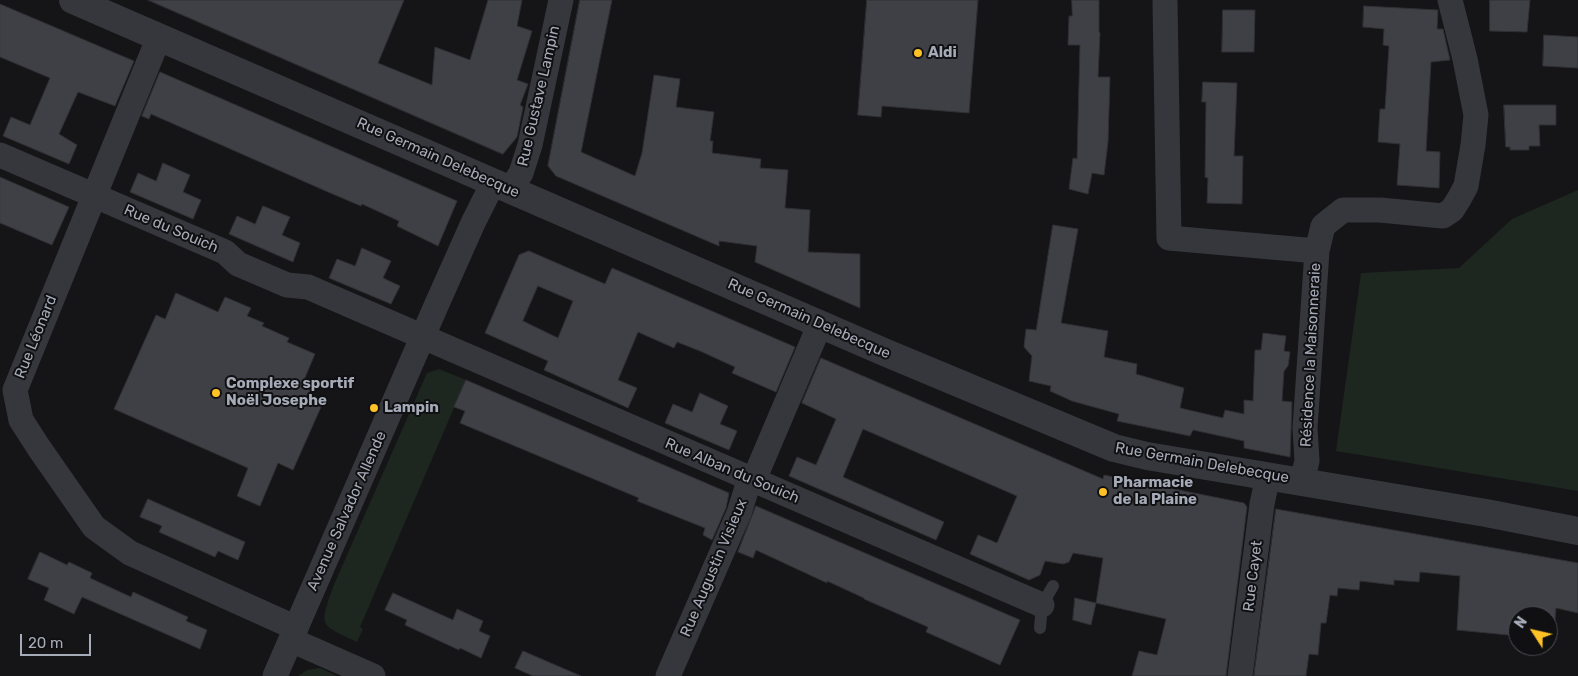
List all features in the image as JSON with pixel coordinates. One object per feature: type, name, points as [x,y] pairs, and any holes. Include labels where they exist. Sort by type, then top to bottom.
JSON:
[{"type":"street","name":"Rue Germain Delebecque","points":[[73,0],[820,324],[1114,448],[1147,456],[1486,512],[1578,531]]},
{"type":"street","name":"Rue Gustave Lampin","points":[[502,187],[521,173],[530,145],[561,0]]},
{"type":"street","points":[[1317,252],[1323,226],[1343,210],[1380,210],[1442,216],[1452,210],[1459,200],[1466,186],[1476,115],[1466,59],[1450,0]]},
{"type":"street","name":"Résidence la Maisonneraie","points":[[1165,2],[1169,238],[1317,252],[1305,428],[1307,462],[1302,481]]},
{"type":"street","name":"Rue Léonard","points":[[159,37],[15,390],[21,420],[38,448],[94,527],[130,553],[373,676]]},
{"type":"street","name":"Rue du Souich","points":[[0,155],[225,252],[238,264],[287,286],[308,287],[423,336]]},
{"type":"street","name":"Avenue Salvador Allende","points":[[275,676],[473,223],[502,187]]},
{"type":"street","name":"Rue Augustin Visieux","points":[[668,676],[739,513],[750,478],[758,470],[820,324]]},
{"type":"street","name":"Rue Alban du Souich","points":[[423,336],[1045,606]]},
{"type":"street","name":"Rue Cayet","points":[[1240,676],[1262,504],[1268,476]]},
{"type":"shaded area","points":[[1578,190],[1578,491],[1336,451],[1361,273],[1459,268],[1512,219]]},
{"type":"shaded area","points":[[439,369],[466,380],[360,627],[363,629],[357,642],[329,627],[324,617],[326,610],[333,587],[427,373]]},
{"type":"shaded area","points":[[320,668],[337,676],[298,676],[307,670]]},
{"type":"building","points":[[148,0],[404,0],[378,63],[432,85],[435,47],[470,60],[488,0],[522,0],[517,26],[532,31],[517,80],[528,84],[520,105],[523,107],[517,137],[503,154]]},
{"type":"building","points":[[580,0],[612,0],[581,152],[635,176],[642,153],[654,75],[680,79],[676,107],[714,112],[710,141],[713,141],[712,153],[761,159],[760,168],[788,170],[785,208],[810,210],[808,252],[860,254],[860,308],[755,262],[757,246],[719,241],[719,246],[556,176],[548,166]]},
{"type":"building","name":"Aldi","points":[[867,0],[978,0],[969,113],[882,106],[881,117],[858,115]]},
{"type":"building","points":[[1072,0],[1099,0],[1098,77],[1110,77],[1108,142],[1104,175],[1092,173],[1088,194],[1069,189],[1073,158],[1077,159],[1080,45],[1068,45],[1069,16],[1072,16]]},
{"type":"building","points":[[1490,0],[1530,0],[1527,32],[1490,31]]},
{"type":"building","points":[[0,4],[134,61],[115,106],[78,92],[59,134],[77,145],[69,164],[3,136],[11,117],[30,125],[50,78],[0,57]]},
{"type":"building","points":[[1364,6],[1438,10],[1437,29],[1443,29],[1450,60],[1431,62],[1426,151],[1440,152],[1439,188],[1397,185],[1400,144],[1378,142],[1380,109],[1385,109],[1389,46],[1383,45],[1384,29],[1363,27]]},
{"type":"building","points":[[1223,10],[1255,10],[1254,52],[1222,52]]},
{"type":"building","points":[[1544,35],[1578,37],[1578,68],[1543,66]]},
{"type":"building","points":[[160,72],[457,201],[438,246],[397,226],[399,221],[362,204],[361,206],[328,192],[151,114],[149,119],[142,116]]},
{"type":"building","points":[[1203,82],[1237,83],[1234,156],[1243,156],[1242,204],[1207,203],[1208,178],[1205,177],[1206,102],[1202,102]]},
{"type":"building","points":[[1504,105],[1556,105],[1556,125],[1539,125],[1540,146],[1529,146],[1529,150],[1510,150],[1510,147],[1506,147]]},
{"type":"building","points":[[163,163],[190,175],[183,192],[201,200],[193,219],[130,192],[138,173],[156,181]]},
{"type":"building","points":[[0,177],[69,207],[52,245],[0,223]]},
{"type":"building","points":[[263,206],[290,217],[282,235],[300,243],[293,262],[229,234],[237,216],[255,224]]},
{"type":"building","points":[[1053,225],[1078,229],[1061,323],[1108,331],[1104,357],[1137,364],[1136,374],[1184,388],[1180,408],[1223,418],[1225,410],[1244,414],[1244,400],[1253,401],[1255,350],[1261,350],[1263,333],[1286,336],[1284,351],[1290,352],[1288,366],[1284,371],[1282,401],[1292,402],[1290,457],[1244,448],[1244,441],[1193,430],[1190,436],[1117,421],[1119,414],[1072,401],[1050,391],[1051,386],[1029,381],[1032,356],[1024,347],[1026,329],[1036,330]]},
{"type":"building","points":[[362,248],[391,261],[383,278],[400,286],[391,304],[329,278],[337,259],[355,266]]},
{"type":"building","points":[[529,251],[605,284],[612,268],[795,347],[776,392],[732,373],[735,367],[700,351],[677,342],[674,348],[638,332],[618,380],[637,388],[628,408],[544,370],[548,361],[485,333],[519,255]],"holes":[[[538,286],[573,301],[558,338],[523,321]]]},
{"type":"building","name":"Complexe sportif Noël Josephe","points":[[176,293],[218,312],[225,297],[251,308],[247,316],[264,323],[262,326],[289,338],[287,342],[315,354],[304,380],[313,385],[306,401],[321,407],[293,470],[278,463],[260,506],[237,496],[248,468],[114,409],[156,315],[165,319]]},
{"type":"building","points":[[821,358],[1103,479],[1104,475],[1244,503],[1247,507],[1226,676],[1132,676],[1139,651],[1157,655],[1166,619],[1096,603],[1103,558],[1073,553],[1069,562],[1063,564],[1045,561],[1040,575],[1029,580],[970,554],[978,535],[997,543],[1017,496],[863,429],[843,477],[944,522],[936,540],[789,476],[797,457],[816,465],[836,419],[802,403]]},
{"type":"building","points":[[466,380],[729,493],[726,508],[712,540],[703,535],[705,528],[637,501],[639,498],[460,423],[465,411],[454,407]]},
{"type":"building","points":[[700,393],[728,406],[720,424],[737,431],[729,450],[665,423],[673,404],[692,412]]},
{"type":"building","points":[[148,499],[245,542],[238,560],[218,551],[215,557],[159,532],[162,526],[140,517]]},
{"type":"building","points":[[756,506],[1020,620],[1000,665],[926,632],[928,627],[756,550],[753,558],[738,552]]},
{"type":"building","points":[[1276,509],[1578,563],[1578,613],[1558,608],[1558,606],[1508,606],[1508,635],[1457,630],[1460,576],[1420,572],[1419,582],[1394,580],[1394,585],[1360,581],[1359,590],[1338,588],[1337,596],[1330,595],[1326,623],[1321,623],[1318,655],[1309,654],[1306,676],[1254,676]]},
{"type":"building","points":[[40,552],[67,565],[69,562],[92,573],[90,578],[131,597],[133,592],[188,617],[186,621],[207,630],[200,649],[82,597],[74,614],[44,600],[49,588],[28,579]]},
{"type":"building","points":[[393,593],[453,620],[457,609],[483,621],[479,631],[490,636],[481,658],[405,625],[407,620],[385,610]]},
{"type":"building","points":[[1075,598],[1096,603],[1091,625],[1073,620]]},
{"type":"building","points":[[523,651],[581,676],[533,676],[515,668]]},
{"type":"place","name":"Aldi","points":[[918,53]]},
{"type":"place","name":"Complexe sportif Noël Josephe","points":[[216,393]]},
{"type":"place","name":"Lampin","points":[[374,408]]},
{"type":"place","name":"Pharmacie de la Plaine","points":[[1103,492]]}]
